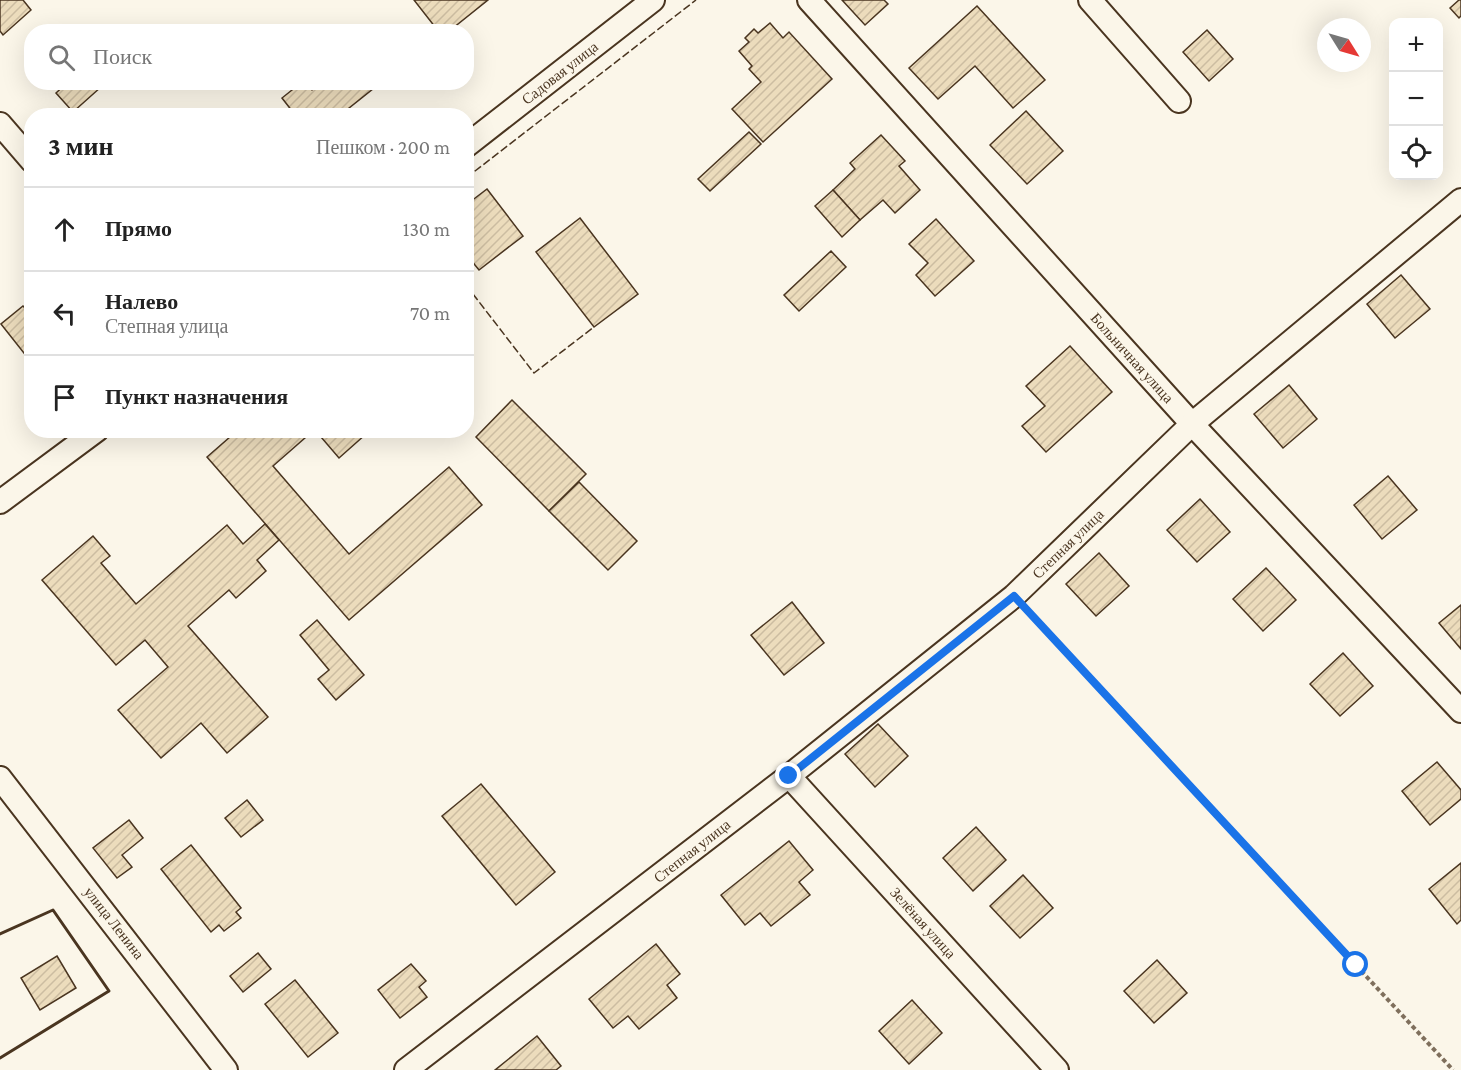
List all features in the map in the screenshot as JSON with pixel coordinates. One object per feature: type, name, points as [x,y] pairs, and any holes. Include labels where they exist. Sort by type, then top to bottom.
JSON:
[{"type":"street","name":"Садовая улица","points":[[474,140],[653,0]]},
{"type":"street","name":"Больничная улица","points":[[809,0],[1192,424],[1461,711]]},
{"type":"street","points":[[1090,0],[1179,101]]},
{"type":"street","points":[[0,124],[24,152]]},
{"type":"street","name":"Степная улица","points":[[406,1070],[789,776],[1014,596],[1192,424],[1461,200]]},
{"type":"street","points":[[0,502],[86,438]]},
{"type":"street","name":"Зелёная улица","points":[[789,776],[1057,1070]]},
{"type":"street","name":"улица Ленина","points":[[0,777],[226,1070]]},
{"type":"path","points":[[1014,596],[1453,1070]]},
{"type":"building","points":[[0,0],[23,0],[31,10],[3,35],[0,31]]},
{"type":"building","points":[[414,0],[488,0],[458,24],[433,24]]},
{"type":"building","points":[[842,0],[884,0],[888,4],[865,25]]},
{"type":"building","points":[[1461,0],[1461,16],[1459,18],[1450,8]]},
{"type":"building","points":[[977,6],[1045,80],[1013,108],[975,66],[938,99],[909,68]]},
{"type":"building","points":[[770,23],[783,38],[789,32],[832,79],[763,142],[732,109],[761,82],[749,69],[752,66],[739,51],[749,42],[745,38],[754,29],[758,33]]},
{"type":"building","points":[[1207,30],[1233,59],[1209,81],[1183,52]]},
{"type":"building","points":[[59,90],[98,90],[77,108],[69,108],[56,93]]},
{"type":"building","points":[[292,90],[372,90],[349,108],[290,108],[282,98]]},
{"type":"building","points":[[1026,111],[1063,151],[1027,184],[990,145]]},
{"type":"building","points":[[749,132],[761,144],[710,191],[698,179]]},
{"type":"building","points":[[881,135],[905,161],[899,166],[920,190],[895,213],[883,200],[860,220],[833,190],[855,169],[850,163]]},
{"type":"building","points":[[487,189],[523,236],[479,270],[474,264],[474,199]]},
{"type":"building","points":[[833,190],[860,220],[842,237],[815,206]]},
{"type":"building","points":[[580,218],[638,294],[594,327],[536,252]]},
{"type":"building","points":[[936,219],[974,261],[935,296],[916,275],[928,263],[909,244]]},
{"type":"building","points":[[831,251],[846,267],[799,311],[784,295]]},
{"type":"building","points":[[1401,275],[1430,309],[1395,338],[1367,304]]},
{"type":"building","points":[[24,307],[24,353],[1,324]]},
{"type":"building","points":[[1070,346],[1112,392],[1046,452],[1022,426],[1045,406],[1026,386]]},
{"type":"building","points":[[1289,385],[1317,419],[1283,448],[1254,414]]},
{"type":"building","points":[[512,400],[586,474],[549,511],[476,437]]},
{"type":"building","points":[[229,438],[305,438],[273,466],[349,554],[449,467],[482,505],[349,620],[207,457]]},
{"type":"building","points":[[322,438],[362,438],[339,458]]},
{"type":"building","points":[[1388,476],[1417,510],[1382,539],[1354,505]]},
{"type":"building","points":[[579,482],[637,541],[608,570],[549,511]]},
{"type":"building","points":[[1200,499],[1230,532],[1197,562],[1167,530]]},
{"type":"building","points":[[265,524],[279,540],[257,560],[266,571],[236,598],[229,590],[188,626],[268,717],[227,753],[201,723],[161,758],[118,710],[168,667],[145,640],[116,665],[42,580],[93,536],[110,556],[101,563],[136,604],[227,525],[243,544]]},
{"type":"building","points":[[1099,553],[1129,586],[1096,616],[1066,584]]},
{"type":"building","points":[[1266,568],[1296,600],[1263,631],[1233,599]]},
{"type":"building","points":[[792,602],[824,643],[784,675],[751,635]]},
{"type":"building","points":[[1461,605],[1461,649],[1439,623]]},
{"type":"building","points":[[317,620],[364,675],[336,700],[318,679],[329,670],[300,635]]},
{"type":"building","points":[[1343,653],[1373,686],[1340,716],[1310,684]]},
{"type":"building","points":[[878,724],[908,756],[875,787],[845,754]]},
{"type":"building","points":[[1437,762],[1461,790],[1461,799],[1430,825],[1402,791]]},
{"type":"building","points":[[481,784],[555,872],[516,905],[442,816]]},
{"type":"building","points":[[247,800],[263,820],[241,837],[225,818]]},
{"type":"building","points":[[129,820],[143,838],[122,855],[132,867],[117,878],[93,848]]},
{"type":"building","points":[[976,827],[1006,860],[973,891],[943,858]]},
{"type":"building","points":[[789,841],[813,870],[799,882],[810,895],[771,926],[760,913],[745,925],[721,895]]},
{"type":"building","points":[[191,845],[241,908],[236,912],[241,918],[224,931],[219,925],[211,932],[161,869]]},
{"type":"building","points":[[1461,863],[1461,920],[1457,924],[1429,889]]},
{"type":"building","points":[[1023,875],[1053,908],[1020,938],[990,906]]},
{"type":"building","points":[[656,944],[680,974],[667,985],[677,998],[639,1029],[628,1016],[613,1028],[589,999]]},
{"type":"building","points":[[258,953],[271,969],[243,992],[230,976]]},
{"type":"building","points":[[57,956],[76,988],[40,1010],[21,978]]},
{"type":"building","points":[[1157,960],[1187,993],[1154,1023],[1124,991]]},
{"type":"building","points":[[411,964],[426,981],[419,987],[427,997],[400,1018],[378,990]]},
{"type":"building","points":[[295,980],[338,1033],[308,1057],[265,1004]]},
{"type":"building","points":[[912,1000],[942,1033],[909,1064],[879,1031]]},
{"type":"building","points":[[537,1036],[561,1066],[556,1070],[495,1070]]},
{"type":"fence","points":[[474,172],[696,0]]},
{"type":"fence","points":[[474,295],[534,373],[594,327]]},
{"type":"wall","points":[[0,934],[53,910],[109,991],[0,1058]]},
{"type":"route","points":[[789,776],[1014,596],[1356,965]]}]
